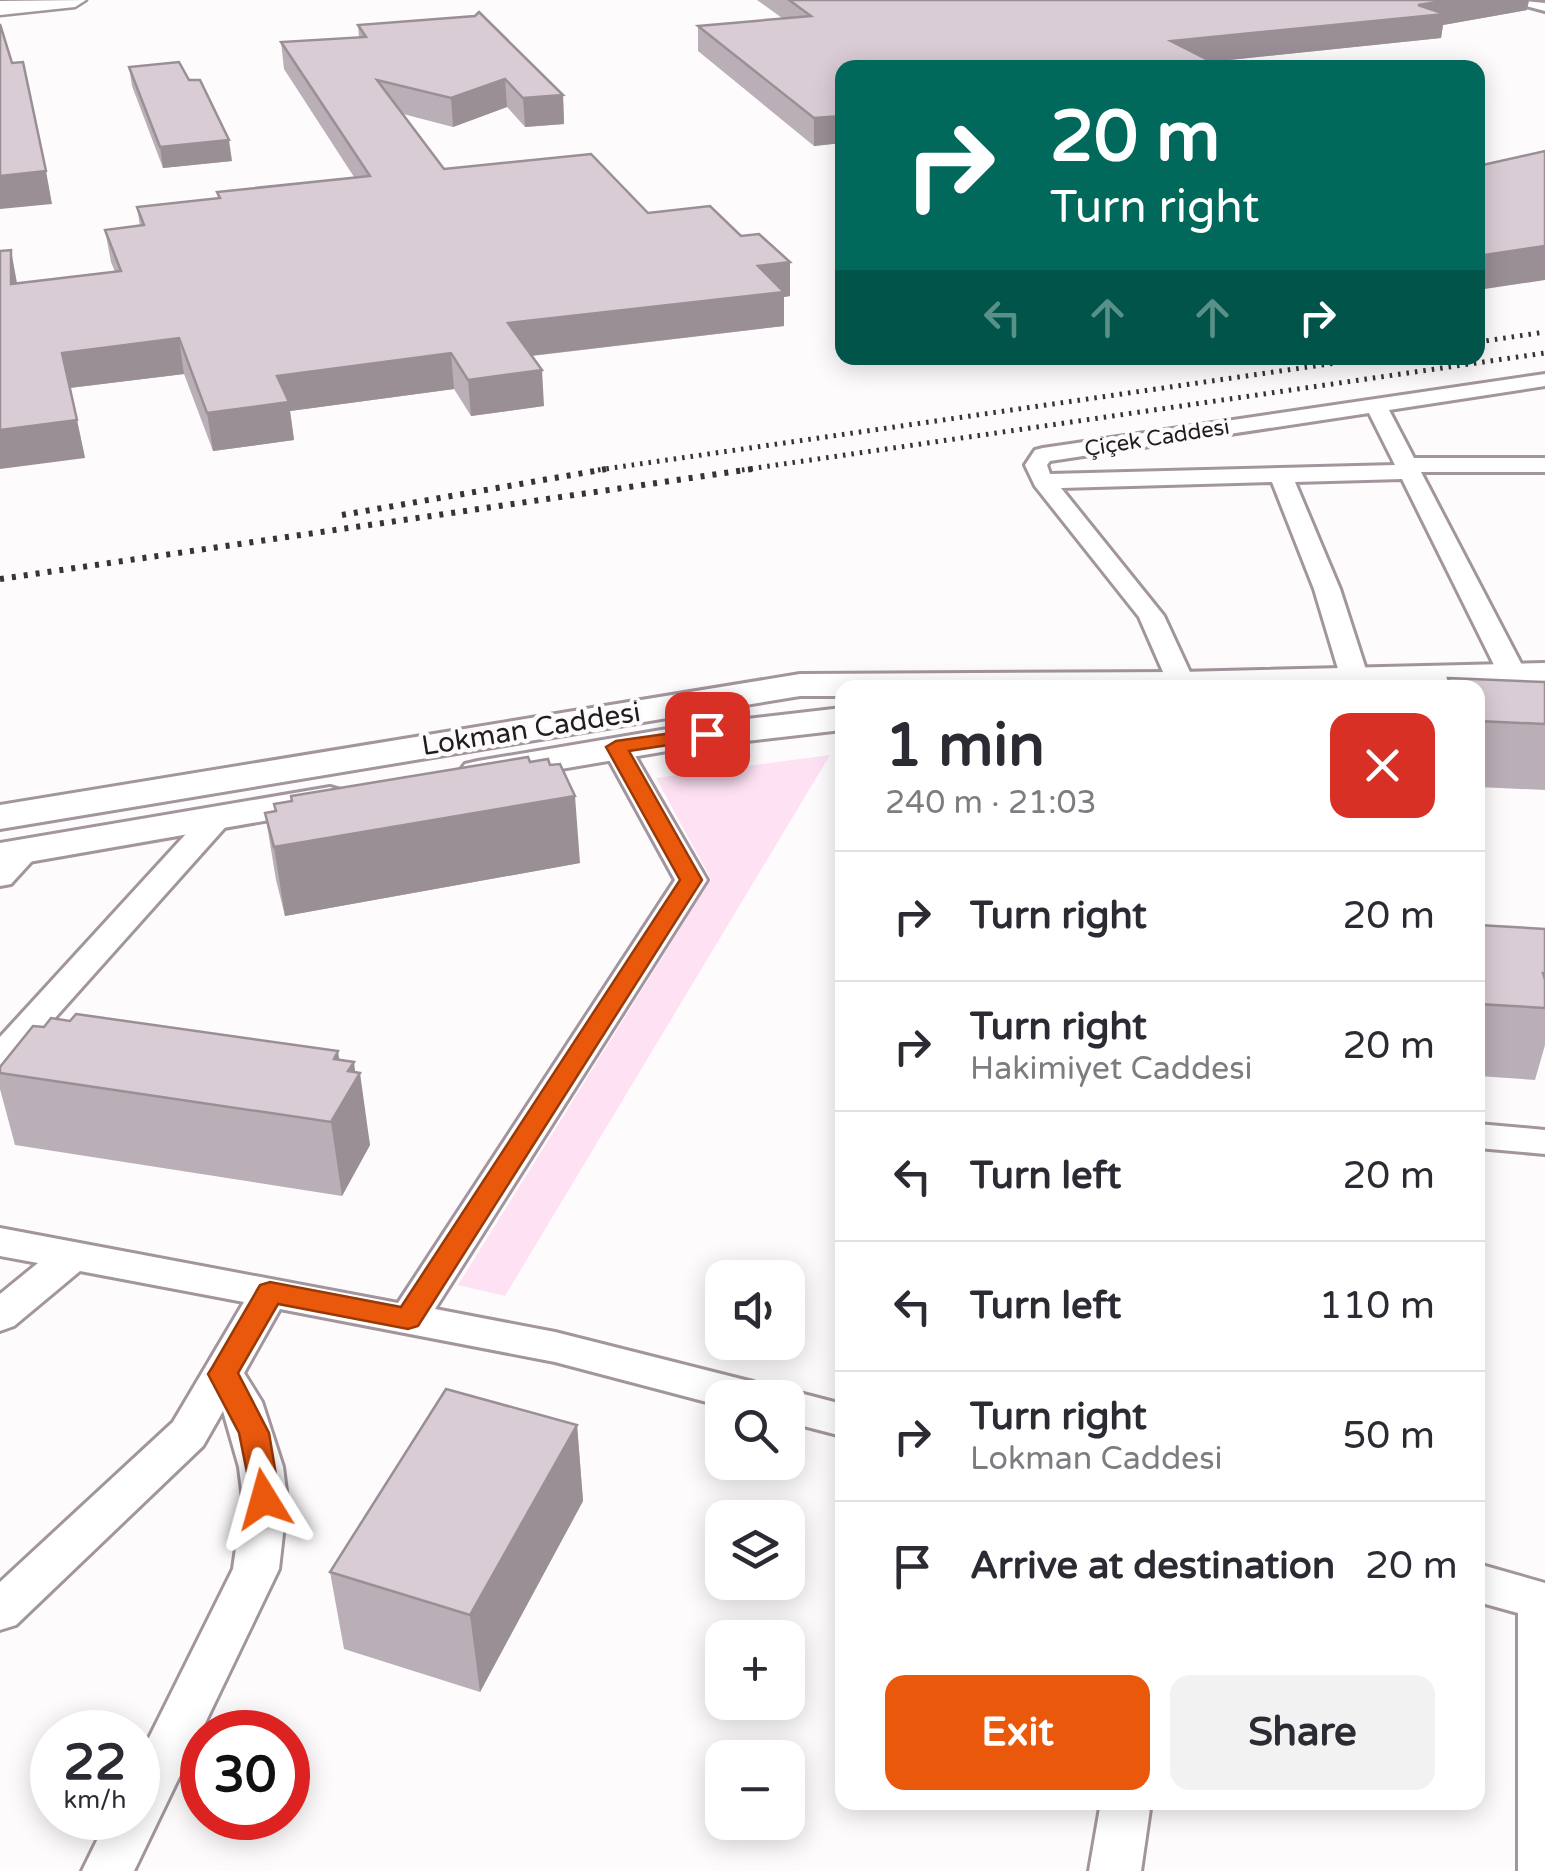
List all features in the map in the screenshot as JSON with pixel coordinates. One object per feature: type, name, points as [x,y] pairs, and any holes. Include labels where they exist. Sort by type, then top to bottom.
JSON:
[{"type":"highway","points":[[0,5],[16,0]]},
{"type":"highway","points":[[0,5],[76,0]]},
{"type":"street","points":[[1520,0],[1545,7]]},
{"type":"street","name":"Çiçek Caddesi","points":[[1043,481],[1036,465],[1043,456],[1545,380]]},
{"type":"street","points":[[1376,406],[1529,674]]},
{"type":"street","points":[[1043,481],[1545,464]]},
{"type":"street","points":[[1281,475],[1327,589],[1355,678]]},
{"type":"street","points":[[1043,481],[1150,616],[1180,680]]},
{"type":"street","name":"Lokman Caddesi","points":[[1285,680],[1529,674]]},
{"type":"street","name":"Lokman Caddesi","points":[[0,817],[782,687],[835,684]]},
{"type":"street","points":[[1485,703],[1545,701]]},
{"type":"street","name":"Lokman Caddesi","points":[[9,861],[218,818],[616,747],[835,720]]},
{"type":"street","points":[[408,1319],[691,880],[616,747]]},
{"type":"street","points":[[0,1058],[218,818]]},
{"type":"street","points":[[1485,1137],[1545,1142]]},
{"type":"street","points":[[0,1242],[555,1347],[705,1386]]},
{"type":"street","points":[[0,1316],[74,1255]]},
{"type":"street","points":[[0,1611],[188,1434],[270,1292]]},
{"type":"street","points":[[160,1765],[256,1568],[264,1499],[261,1467],[241,1402],[223,1374]]},
{"type":"street","points":[[805,1410],[835,1418]]},
{"type":"street","points":[[1485,1585],[1543,1601],[1544,1871]]},
{"type":"street","points":[[1115,1871],[1125,1810]]},
{"type":"street","points":[[108,1871],[123,1840]]},
{"type":"shaded area","points":[[830,755],[505,1296],[458,1285],[711,879],[656,778]]},
{"type":"building","points":[[789,0],[1451,0],[1418,5],[1445,14],[1171,41],[1208,60],[835,60],[835,116],[814,118],[698,26],[811,16]]},
{"type":"building","points":[[479,12],[563,95],[523,98],[505,79],[451,98],[377,80],[444,169],[591,154],[648,213],[710,206],[741,236],[759,234],[790,262],[758,266],[784,292],[508,323],[542,370],[468,380],[451,353],[277,376],[289,402],[207,413],[179,338],[62,353],[77,420],[0,430],[0,251],[11,250],[11,284],[121,271],[105,230],[144,225],[137,207],[220,198],[217,192],[370,176],[281,42],[366,37],[358,25],[475,16]]},
{"type":"building","points":[[0,24],[12,63],[23,62],[46,171],[0,176]]},
{"type":"building","points":[[179,62],[189,80],[200,80],[229,140],[160,147],[129,67]]},
{"type":"building","points":[[1545,151],[1545,246],[1485,255],[1485,164]]},
{"type":"building","points":[[1448,678],[1545,682],[1545,724],[1485,721],[1485,680]]},
{"type":"building","points":[[528,757],[530,762],[548,759],[550,765],[560,764],[575,796],[274,847],[265,813],[276,811],[274,804],[292,801],[291,796]]},
{"type":"building","points":[[1485,925],[1545,929],[1545,1008],[1485,1004]]},
{"type":"building","points":[[76,1014],[338,1051],[334,1059],[354,1062],[348,1071],[360,1073],[331,1122],[0,1073],[0,1067],[33,1026],[44,1027],[51,1018],[70,1021]]},
{"type":"building","points":[[446,1389],[577,1425],[470,1615],[330,1572]]},
{"type":"railway","points":[[1485,341],[1545,332]]},
{"type":"railway","points":[[1485,362],[1545,353]]},
{"type":"railway","points":[[598,470],[1322,365]]},
{"type":"railway","points":[[742,470],[1463,365]]},
{"type":"railway","points":[[342,515],[612,468]]},
{"type":"railway","points":[[0,579],[759,468]]},
{"type":"route","points":[[264,1499],[254,1433],[223,1374],[270,1292],[408,1319],[691,880],[616,747],[707,734]]}]
